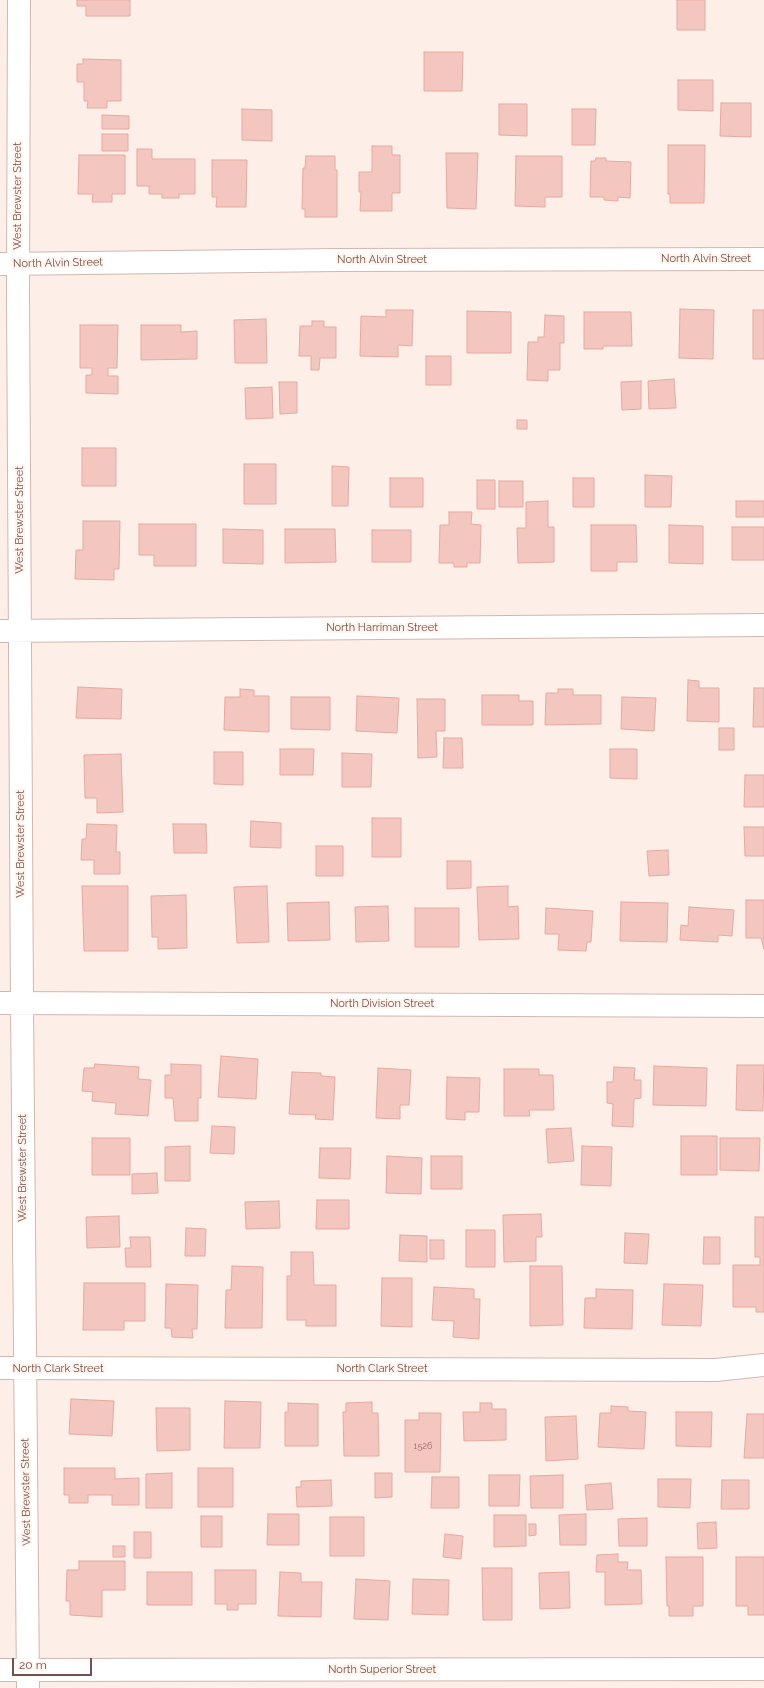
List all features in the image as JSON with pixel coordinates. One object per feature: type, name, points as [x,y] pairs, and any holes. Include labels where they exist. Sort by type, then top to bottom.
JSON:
[{"type":"street","name":"West Brewster Street","points":[[19,0],[9,264],[10,631],[22,1003],[28,1679]]},
{"type":"street","name":"North Alvin Street","points":[[9,264],[339,260],[764,259]]},
{"type":"street","name":"North Harriman Street","points":[[10,631],[764,625]]},
{"type":"street","name":"North Division Street","points":[[0,1003],[764,1006]]},
{"type":"street","name":"North Clark Street","points":[[0,1368],[716,1370],[764,1365]]},
{"type":"street","name":"North Superior Street","points":[[0,1670],[28,1679],[764,1670]]},
{"type":"building","points":[[77,0],[130,0],[130,16],[86,16],[86,6],[77,6]]},
{"type":"building","points":[[677,0],[705,0],[705,30],[677,30]]},
{"type":"building","points":[[424,52],[463,52],[462,91],[424,91]]},
{"type":"building","points":[[83,59],[121,60],[121,101],[107,101],[107,108],[87,108],[88,101],[84,101],[84,82],[77,82],[77,64],[83,64]]},
{"type":"building","points":[[678,80],[713,80],[713,111],[678,110]]},
{"type":"building","points":[[721,103],[751,103],[751,137],[720,136]]},
{"type":"building","points":[[499,104],[527,104],[527,136],[499,135]]},
{"type":"building","points":[[242,109],[272,110],[272,141],[242,140]]},
{"type":"building","points":[[572,109],[596,109],[595,145],[572,145]]},
{"type":"building","points":[[102,115],[129,116],[129,129],[102,129]]},
{"type":"building","points":[[102,134],[128,134],[128,151],[102,151]]},
{"type":"building","points":[[668,145],[705,145],[704,203],[670,203],[670,194],[668,194]]},
{"type":"building","points":[[372,146],[392,146],[392,155],[400,155],[400,193],[392,193],[392,211],[360,211],[361,192],[359,192],[359,172],[372,172]]},
{"type":"building","points":[[137,149],[152,149],[152,159],[195,159],[195,194],[179,194],[179,198],[162,198],[162,194],[149,194],[149,186],[137,186]]},
{"type":"building","points":[[446,153],[478,153],[476,209],[447,208]]},
{"type":"building","points":[[79,155],[125,155],[125,194],[112,194],[112,202],[92,202],[93,194],[78,194]]},
{"type":"building","points":[[306,156],[335,156],[335,170],[337,170],[337,217],[305,217],[305,209],[302,209],[303,168],[305,168]]},
{"type":"building","points":[[516,156],[562,156],[562,197],[545,197],[545,207],[515,206]]},
{"type":"building","points":[[596,158],[606,158],[606,161],[631,162],[630,198],[618,197],[618,201],[604,200],[604,197],[590,197],[591,161],[595,161]]},
{"type":"building","points":[[212,160],[247,160],[246,207],[216,207],[217,197],[212,197]]},
{"type":"building","points":[[680,309],[714,310],[713,359],[679,358]]},
{"type":"building","points":[[386,310],[413,310],[412,346],[398,345],[398,357],[360,356],[361,316],[386,317]]},
{"type":"building","points":[[753,310],[764,310],[764,359],[753,359]]},
{"type":"building","points":[[467,311],[511,312],[511,353],[467,353]]},
{"type":"building","points":[[584,312],[631,312],[632,346],[603,346],[603,349],[584,349]]},
{"type":"building","points":[[545,315],[564,316],[564,343],[560,343],[560,370],[548,370],[548,381],[527,380],[528,342],[538,342],[538,337],[544,337]]},
{"type":"building","points":[[266,319],[267,363],[235,363],[234,320]]},
{"type":"building","points":[[312,321],[324,321],[324,327],[336,327],[336,358],[320,358],[319,370],[311,370],[311,356],[299,356],[300,326],[312,326]]},
{"type":"building","points":[[80,325],[118,325],[117,368],[108,368],[108,376],[118,376],[118,394],[86,393],[86,375],[92,375],[92,368],[80,368]]},
{"type":"building","points":[[141,325],[181,325],[181,332],[197,331],[197,359],[141,360]]},
{"type":"building","points":[[426,356],[451,356],[451,385],[426,385]]},
{"type":"building","points":[[674,379],[676,408],[649,409],[648,381]]},
{"type":"building","points":[[641,381],[641,409],[622,410],[621,382]]},
{"type":"building","points":[[279,382],[297,382],[297,413],[280,414]]},
{"type":"building","points":[[272,387],[273,418],[246,419],[245,388]]},
{"type":"building","points":[[517,420],[527,420],[527,429],[517,429]]},
{"type":"building","points":[[82,448],[116,448],[116,486],[82,486]]},
{"type":"building","points":[[244,464],[276,464],[276,504],[244,504]]},
{"type":"building","points":[[332,466],[349,467],[348,506],[332,506]]},
{"type":"building","points":[[645,475],[672,476],[671,507],[645,507]]},
{"type":"building","points":[[390,478],[423,478],[423,507],[390,507]]},
{"type":"building","points":[[573,478],[594,478],[594,507],[573,507]]},
{"type":"building","points":[[477,480],[495,480],[495,509],[477,509]]},
{"type":"building","points":[[499,481],[523,481],[523,507],[499,507]]},
{"type":"building","points":[[548,501],[548,527],[554,527],[554,562],[518,563],[517,528],[526,528],[526,502]]},
{"type":"building","points":[[736,501],[764,501],[764,517],[736,517]]},
{"type":"building","points":[[449,512],[472,512],[471,524],[481,525],[480,563],[467,563],[467,567],[454,567],[454,563],[439,563],[440,525],[449,525]]},
{"type":"building","points":[[83,521],[120,521],[119,569],[114,569],[114,580],[75,579],[76,550],[83,550]]},
{"type":"building","points":[[139,524],[196,524],[196,566],[154,566],[154,555],[139,555]]},
{"type":"building","points":[[591,525],[636,525],[637,562],[617,562],[617,571],[591,571]]},
{"type":"building","points":[[669,525],[703,526],[703,564],[669,563]]},
{"type":"building","points":[[732,527],[764,527],[764,560],[732,560]]},
{"type":"building","points":[[223,529],[263,530],[263,564],[223,563]]},
{"type":"building","points":[[285,529],[335,529],[336,562],[285,563]]},
{"type":"building","points":[[372,530],[411,530],[411,562],[372,562]]},
{"type":"building","points":[[688,680],[699,681],[699,688],[719,688],[719,722],[687,721]]},
{"type":"building","points":[[78,687],[122,689],[121,719],[76,718]]},
{"type":"building","points":[[754,688],[764,688],[764,727],[753,727]]},
{"type":"building","points":[[240,689],[254,690],[254,696],[269,696],[269,732],[224,730],[225,697],[240,697]]},
{"type":"building","points":[[558,689],[573,689],[573,695],[601,695],[601,724],[545,725],[546,693],[558,693]]},
{"type":"building","points":[[482,695],[519,695],[519,701],[533,701],[533,725],[482,725]]},
{"type":"building","points":[[357,696],[399,698],[397,733],[356,731]]},
{"type":"building","points":[[291,697],[330,697],[330,730],[291,729]]},
{"type":"building","points":[[622,697],[656,698],[654,731],[621,729]]},
{"type":"building","points":[[417,699],[445,699],[445,731],[436,731],[437,757],[418,758]]},
{"type":"building","points":[[719,728],[734,728],[734,750],[719,750]]},
{"type":"building","points":[[444,738],[462,738],[463,768],[443,768]]},
{"type":"building","points":[[280,749],[314,749],[313,775],[280,775]]},
{"type":"building","points":[[610,749],[637,749],[637,779],[610,778]]},
{"type":"building","points":[[214,752],[243,752],[243,785],[214,784]]},
{"type":"building","points":[[342,753],[372,754],[371,787],[342,787]]},
{"type":"building","points":[[121,754],[123,812],[97,813],[97,798],[85,798],[84,755]]},
{"type":"building","points":[[745,775],[764,775],[764,807],[744,807]]},
{"type":"building","points":[[372,818],[401,818],[401,857],[372,857]]},
{"type":"building","points":[[251,821],[281,823],[281,848],[250,847]]},
{"type":"building","points":[[87,824],[117,825],[116,852],[120,852],[120,874],[94,874],[94,860],[81,860],[82,839],[86,839]]},
{"type":"building","points":[[173,824],[206,824],[207,853],[174,853]]},
{"type":"building","points":[[744,827],[764,827],[764,856],[745,856]]},
{"type":"building","points":[[316,846],[343,846],[343,876],[316,876]]},
{"type":"building","points":[[668,850],[669,875],[649,876],[647,851]]},
{"type":"building","points":[[447,861],[471,861],[471,888],[447,889]]},
{"type":"building","points":[[82,886],[128,886],[128,951],[84,951]]},
{"type":"building","points":[[267,886],[269,942],[237,943],[234,887]]},
{"type":"building","points":[[508,886],[508,907],[518,906],[519,939],[479,940],[477,887]]},
{"type":"building","points":[[186,895],[187,948],[158,949],[158,937],[152,937],[151,896]]},
{"type":"building","points":[[746,900],[764,900],[764,949],[761,938],[746,938]]},
{"type":"building","points":[[329,902],[330,940],[288,941],[287,903]]},
{"type":"building","points":[[621,902],[668,903],[667,942],[620,941]]},
{"type":"building","points":[[388,906],[389,941],[356,942],[355,907]]},
{"type":"building","points":[[689,907],[734,910],[732,936],[718,935],[718,942],[680,940],[681,925],[688,926]]},
{"type":"building","points":[[415,908],[459,908],[459,947],[415,947]]},
{"type":"building","points":[[546,908],[593,911],[591,942],[587,942],[586,951],[558,950],[559,934],[545,934]]},
{"type":"building","points":[[221,1056],[258,1059],[256,1099],[218,1097]]},
{"type":"building","points":[[95,1064],[139,1067],[138,1079],[151,1080],[148,1116],[115,1114],[116,1103],[92,1101],[93,1092],[82,1091],[84,1068],[94,1068]]},
{"type":"building","points":[[171,1064],[201,1065],[201,1098],[198,1098],[198,1121],[175,1121],[173,1098],[165,1098],[165,1075],[171,1075]]},
{"type":"building","points":[[737,1065],[764,1065],[763,1111],[736,1110]]},
{"type":"building","points":[[654,1066],[707,1068],[706,1106],[653,1105]]},
{"type":"building","points":[[614,1067],[635,1068],[634,1080],[641,1080],[641,1098],[634,1099],[633,1127],[612,1126],[613,1104],[607,1103],[607,1082],[613,1082]]},
{"type":"building","points":[[378,1068],[411,1070],[409,1105],[400,1105],[400,1119],[376,1118]]},
{"type":"building","points":[[504,1069],[539,1069],[539,1075],[553,1075],[554,1110],[529,1110],[530,1116],[504,1116]]},
{"type":"building","points":[[292,1072],[321,1073],[321,1076],[335,1077],[333,1120],[315,1119],[316,1115],[289,1114]]},
{"type":"building","points":[[447,1077],[480,1078],[479,1112],[465,1112],[465,1120],[446,1119]]},
{"type":"building","points":[[212,1126],[235,1127],[234,1154],[210,1153]]},
{"type":"building","points":[[571,1128],[574,1161],[548,1163],[546,1129]]},
{"type":"building","points":[[681,1136],[717,1136],[717,1175],[681,1175]]},
{"type":"building","points":[[92,1138],[130,1138],[130,1175],[92,1175]]},
{"type":"building","points":[[720,1138],[760,1138],[759,1171],[720,1170]]},
{"type":"building","points":[[190,1146],[190,1181],[165,1181],[165,1147]]},
{"type":"building","points":[[582,1146],[612,1147],[611,1186],[581,1185]]},
{"type":"building","points":[[320,1148],[351,1148],[350,1179],[319,1178]]},
{"type":"building","points":[[387,1156],[422,1158],[421,1194],[386,1193]]},
{"type":"building","points":[[431,1156],[462,1156],[462,1189],[431,1189]]},
{"type":"building","points":[[157,1173],[158,1193],[132,1194],[132,1174]]},
{"type":"building","points":[[317,1200],[349,1200],[349,1229],[316,1229]]},
{"type":"building","points":[[279,1201],[280,1228],[246,1229],[245,1202]]},
{"type":"building","points":[[541,1214],[542,1237],[536,1237],[536,1261],[504,1262],[503,1215]]},
{"type":"building","points":[[119,1216],[120,1247],[87,1248],[86,1217]]},
{"type":"building","points":[[755,1217],[764,1217],[764,1312],[756,1312],[756,1307],[733,1307],[733,1265],[760,1265],[760,1257],[755,1257]]},
{"type":"building","points":[[186,1228],[206,1229],[205,1256],[185,1256]]},
{"type":"building","points":[[466,1230],[495,1230],[495,1267],[466,1267]]},
{"type":"building","points":[[625,1233],[649,1234],[647,1264],[624,1263]]},
{"type":"building","points":[[400,1235],[427,1236],[427,1262],[399,1261]]},
{"type":"building","points":[[130,1237],[150,1237],[151,1267],[126,1267],[125,1248],[131,1248]]},
{"type":"building","points":[[704,1237],[720,1237],[720,1264],[703,1264]]},
{"type":"building","points":[[430,1240],[444,1240],[444,1259],[430,1259]]},
{"type":"building","points":[[291,1252],[313,1252],[314,1285],[336,1285],[336,1326],[306,1326],[306,1320],[287,1320],[287,1276],[291,1276]]},
{"type":"building","points":[[232,1266],[263,1267],[262,1328],[225,1328],[226,1290],[231,1290]]},
{"type":"building","points":[[530,1266],[562,1266],[563,1325],[530,1326]]},
{"type":"building","points":[[382,1278],[412,1278],[412,1327],[381,1326]]},
{"type":"building","points":[[84,1283],[145,1283],[145,1321],[124,1321],[124,1330],[83,1330]]},
{"type":"building","points":[[166,1284],[198,1285],[197,1329],[192,1329],[193,1338],[172,1337],[171,1328],[165,1328]]},
{"type":"building","points":[[664,1284],[703,1285],[701,1326],[662,1325]]},
{"type":"building","points":[[434,1287],[474,1289],[474,1299],[480,1299],[479,1339],[453,1337],[454,1321],[432,1320]]},
{"type":"building","points":[[596,1289],[633,1290],[632,1329],[584,1328],[585,1298],[596,1298]]},
{"type":"building","points":[[71,1399],[114,1401],[112,1436],[69,1434]]},
{"type":"building","points":[[225,1401],[261,1402],[260,1448],[224,1448]]},
{"type":"building","points":[[372,1402],[372,1413],[378,1413],[379,1456],[344,1456],[343,1412],[346,1412],[346,1403]]},
{"type":"building","points":[[288,1403],[318,1404],[318,1446],[285,1446],[285,1412],[288,1412]]},
{"type":"building","points":[[480,1403],[492,1403],[492,1409],[506,1409],[506,1440],[464,1441],[463,1412],[480,1412]]},
{"type":"building","points":[[611,1406],[628,1407],[628,1411],[646,1412],[644,1449],[598,1447],[600,1413],[611,1413]]},
{"type":"building","points":[[156,1408],[190,1408],[190,1450],[157,1451]]},
{"type":"building","points":[[676,1412],[712,1412],[711,1447],[676,1446]]},
{"type":"building","points":[[419,1413],[441,1413],[440,1472],[405,1472],[405,1420],[419,1420]]},
{"type":"building","points":[[747,1414],[764,1414],[764,1458],[744,1458]]},
{"type":"building","points":[[576,1416],[578,1459],[546,1461],[545,1417]]},
{"type":"building","points":[[64,1468],[115,1468],[115,1479],[139,1478],[139,1505],[112,1505],[112,1495],[88,1495],[88,1503],[69,1503],[69,1495],[64,1495]]},
{"type":"building","points":[[198,1468],[233,1468],[233,1507],[198,1507]]},
{"type":"building","points":[[172,1473],[172,1508],[146,1508],[146,1474]]},
{"type":"building","points":[[375,1473],[392,1473],[392,1497],[375,1498]]},
{"type":"building","points":[[489,1475],[520,1475],[519,1506],[489,1506]]},
{"type":"building","points":[[563,1475],[563,1508],[531,1508],[530,1476]]},
{"type":"building","points":[[432,1477],[459,1477],[459,1508],[431,1508]]},
{"type":"building","points":[[658,1479],[691,1479],[690,1508],[658,1507]]},
{"type":"building","points":[[331,1480],[332,1506],[297,1507],[296,1487],[301,1487],[301,1481]]},
{"type":"building","points":[[722,1480],[749,1480],[749,1509],[721,1509]]},
{"type":"building","points":[[611,1483],[613,1509],[587,1510],[585,1485]]},
{"type":"building","points":[[268,1514],[299,1514],[299,1545],[267,1545]]},
{"type":"building","points":[[586,1514],[586,1545],[560,1545],[559,1515]]},
{"type":"building","points":[[494,1515],[526,1515],[526,1546],[494,1547]]},
{"type":"building","points":[[201,1516],[222,1516],[222,1547],[201,1547]]},
{"type":"building","points":[[330,1517],[364,1517],[364,1556],[330,1556]]},
{"type":"building","points":[[647,1518],[647,1546],[619,1546],[618,1519]]},
{"type":"building","points":[[716,1522],[717,1548],[698,1549],[697,1523]]},
{"type":"building","points":[[529,1524],[536,1524],[536,1535],[529,1536]]},
{"type":"building","points":[[134,1532],[151,1532],[151,1558],[134,1558]]},
{"type":"building","points":[[445,1534],[463,1536],[461,1559],[443,1557]]},
{"type":"building","points":[[113,1546],[125,1546],[125,1557],[113,1557]]},
{"type":"building","points":[[618,1554],[618,1562],[628,1562],[627,1570],[641,1570],[642,1604],[605,1605],[605,1572],[596,1572],[597,1555]]},
{"type":"building","points":[[666,1557],[703,1557],[703,1606],[693,1606],[693,1616],[669,1616],[669,1606],[667,1606]]},
{"type":"building","points":[[736,1557],[764,1557],[764,1615],[748,1615],[748,1606],[736,1606]]},
{"type":"building","points":[[79,1561],[125,1561],[125,1590],[102,1590],[102,1617],[70,1615],[70,1601],[66,1601],[67,1570],[79,1570]]},
{"type":"building","points":[[482,1568],[512,1568],[512,1620],[483,1620]]},
{"type":"building","points":[[215,1570],[256,1570],[256,1604],[238,1604],[238,1610],[227,1610],[227,1604],[215,1604]]},
{"type":"building","points":[[147,1572],[192,1572],[192,1605],[147,1605]]},
{"type":"building","points":[[280,1572],[301,1573],[301,1582],[322,1582],[321,1617],[278,1616]]},
{"type":"building","points":[[569,1572],[570,1608],[540,1609],[539,1573]]},
{"type":"building","points":[[356,1579],[390,1581],[388,1620],[354,1619]]},
{"type":"building","points":[[413,1579],[449,1580],[448,1615],[412,1614]]}]
